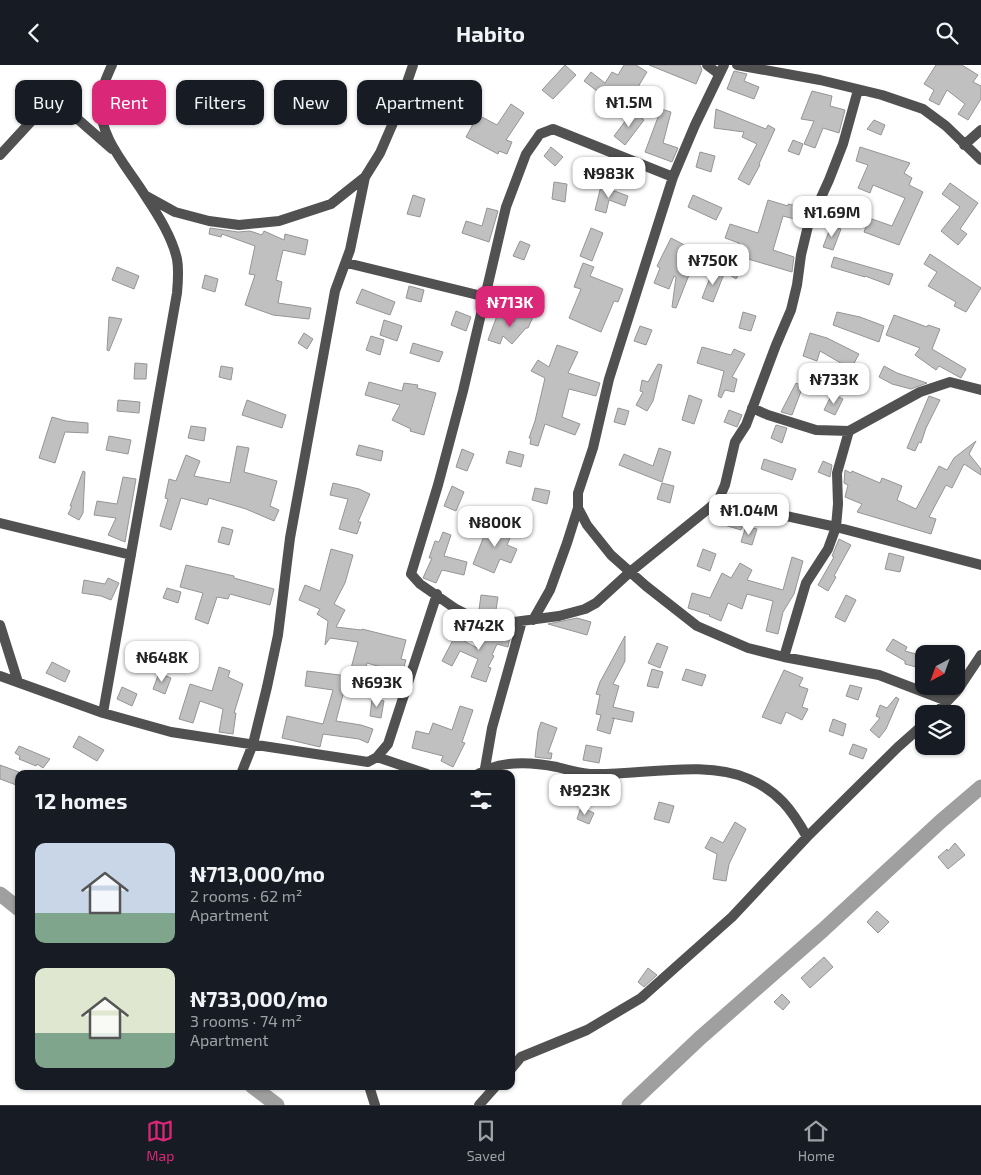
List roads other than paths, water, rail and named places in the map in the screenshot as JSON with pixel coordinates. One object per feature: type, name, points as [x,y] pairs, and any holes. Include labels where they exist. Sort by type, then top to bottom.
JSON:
[{"type":"street","points":[[103,713],[179,274],[177,258],[166,230],[146,196],[120,161],[101,116],[100,100],[112,65]]},
{"type":"street","points":[[146,196],[175,212],[209,221],[239,225],[279,221],[331,204],[365,177],[380,153],[393,123],[413,65]]},
{"type":"street","points":[[533,620],[550,590],[578,508],[578,493],[593,448],[609,379],[673,177],[722,69],[707,65]]},
{"type":"street","points":[[737,65],[820,79],[882,95],[923,109],[946,126],[981,160]]},
{"type":"street","points":[[673,177],[552,129],[540,134],[526,153],[506,207],[486,297],[438,485],[411,574],[420,584],[456,609],[483,623],[533,620],[585,609],[596,603],[630,572],[718,501],[725,485],[735,442],[746,425],[791,310],[808,226],[843,144],[858,90]]},
{"type":"street","points":[[0,155],[48,103],[65,108],[115,152]]},
{"type":"street","points":[[964,145],[981,130]]},
{"type":"street","points":[[243,770],[253,744],[268,687],[278,635],[290,538],[335,291],[347,263],[365,177]]},
{"type":"street","points":[[347,263],[486,297]]},
{"type":"street","points":[[752,408],[816,430],[849,431],[920,392],[950,382],[981,390]]},
{"type":"street","points":[[784,657],[806,583],[828,549],[836,527],[838,504],[837,473],[849,431]]},
{"type":"street","points":[[718,501],[836,527],[981,565]]},
{"type":"street","points":[[578,508],[587,525],[611,555],[698,626],[748,648],[878,675],[947,701]]},
{"type":"street","points":[[0,523],[131,555]]},
{"type":"street","points":[[0,676],[103,713],[170,732],[368,762],[378,757],[388,744],[438,595]]},
{"type":"street","points":[[483,770],[492,728],[522,621]]},
{"type":"street","points":[[0,625],[18,682]]},
{"type":"street","points":[[943,705],[956,691],[981,655]]},
{"type":"street","points":[[515,1064],[521,1057],[587,1030],[642,998],[732,917],[807,837],[915,732]]},
{"type":"street","points":[[378,757],[415,770]]},
{"type":"street","points":[[491,770],[510,764],[534,763],[590,774],[695,769],[728,773],[749,779],[769,790],[794,813],[807,837]]},
{"type":"street","points":[[370,1090],[375,1105]]},
{"type":"street","points":[[479,1105],[492,1090]]},
{"type":"waterway","points":[[629,1105],[700,1038],[981,787]]},
{"type":"waterway","points":[[0,894],[15,906]]},
{"type":"waterway","points":[[257,1090],[277,1105]]}]
